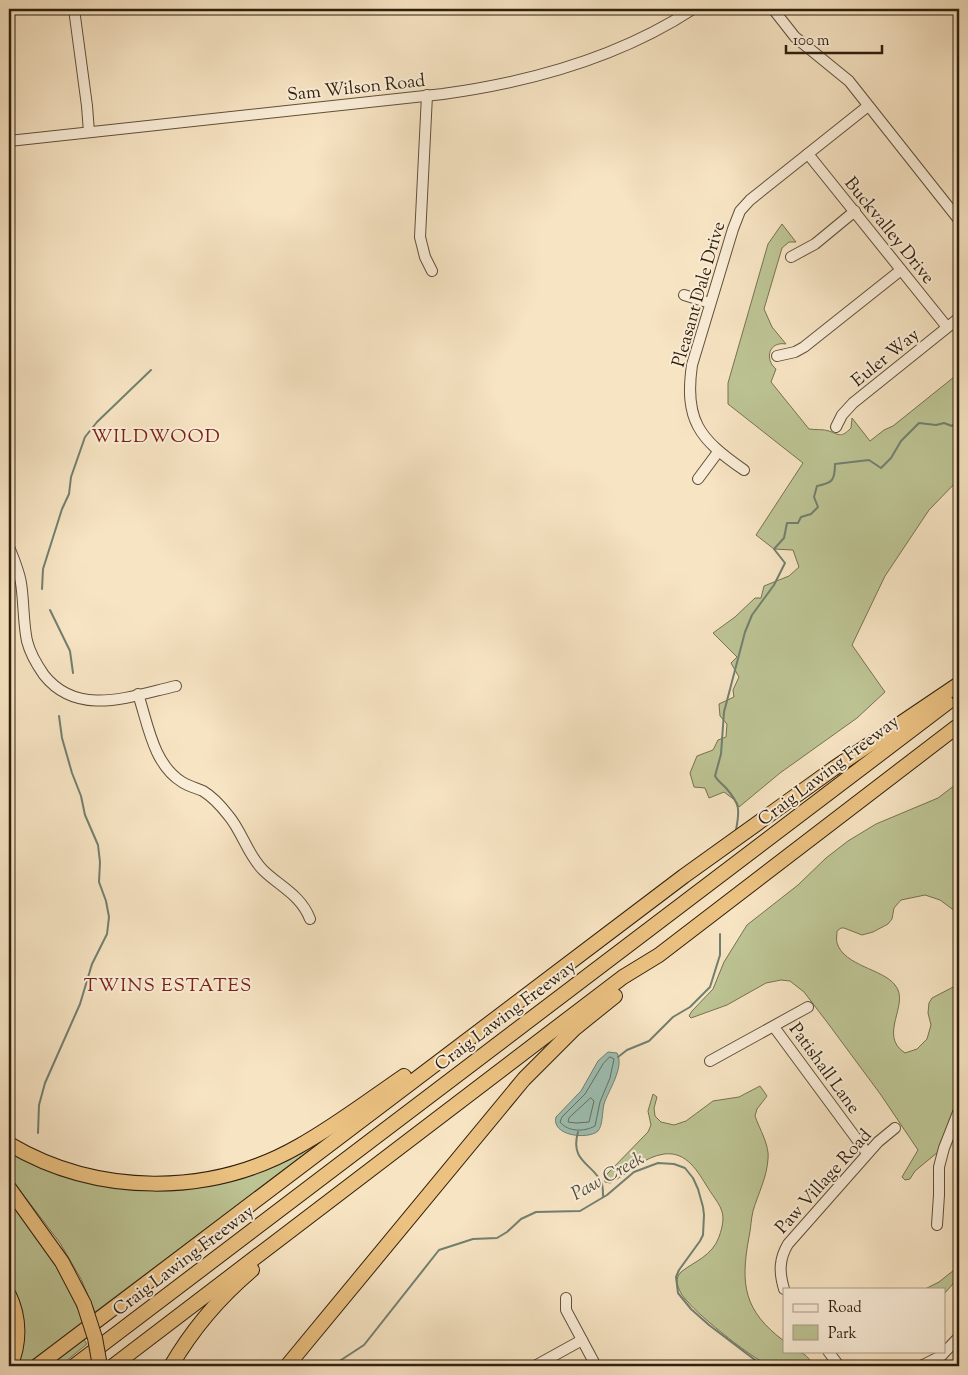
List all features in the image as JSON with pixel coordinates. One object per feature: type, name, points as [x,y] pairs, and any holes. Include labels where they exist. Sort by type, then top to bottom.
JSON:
[{"type":"highway","points":[[37,1366],[730,842],[959,684]]},
{"type":"highway","name":"Craig Lawing Freeway","points":[[74,1366],[959,693]]},
{"type":"highway","points":[[113,1366],[623,977],[659,955],[959,725]]},
{"type":"highway","points":[[287,1366],[524,1079],[574,1029],[630,984],[659,955]]},
{"type":"highway","points":[[9,1144],[32,1157],[57,1167],[113,1181],[168,1184],[235,1173],[256,1166],[299,1146],[453,1043],[489,1023]]},
{"type":"highway","points":[[171,1366],[197,1328],[229,1291],[374,1168]]},
{"type":"highway","points":[[9,1188],[62,1262],[84,1304],[95,1338],[100,1366]]},
{"type":"highway","points":[[9,1296],[16,1313],[18,1335],[16,1349],[10,1366]]},
{"type":"street","points":[[74,9],[88,106],[88,132]]},
{"type":"street","name":"Sam Wilson Road","points":[[9,141],[503,85],[562,70],[630,43],[693,9]]},
{"type":"street","points":[[773,9],[795,37],[849,81],[959,220]]},
{"type":"street","points":[[428,95],[420,237],[425,257],[432,271]]},
{"type":"street","name":"Pleasant Dale Drive","points":[[744,470],[710,444],[698,427],[690,402],[692,364],[728,245],[740,211],[760,191],[868,106]]},
{"type":"street","name":"Buckvalley Drive","points":[[808,154],[947,327]]},
{"type":"street","points":[[791,257],[815,244],[855,211]]},
{"type":"street","points":[[777,356],[795,352],[804,347],[901,270]]},
{"type":"street","points":[[684,295],[710,303]]},
{"type":"street","name":"Euler Way","points":[[836,427],[853,403],[959,318]]},
{"type":"street","points":[[698,479],[718,452]]},
{"type":"street","points":[[9,547],[19,575],[27,641],[37,664],[50,682],[65,693],[86,701],[105,702],[176,686]]},
{"type":"street","points":[[138,694],[156,751],[166,767],[182,782],[202,791],[217,802],[235,824],[253,857],[263,870],[300,901],[306,908],[310,918]]},
{"type":"street","points":[[710,1061],[808,1007]]},
{"type":"street","name":"Patishall Lane","points":[[774,1027],[867,1153]]},
{"type":"street","points":[[937,1225],[939,1168],[944,1148],[959,1110]]},
{"type":"street","name":"Paw Village Road","points":[[784,1288],[780,1266],[783,1252],[788,1244],[867,1153],[895,1128]]},
{"type":"street","points":[[566,1298],[566,1310],[596,1366]]},
{"type":"street","points":[[946,1351],[959,1337]]},
{"type":"street","points":[[535,1366],[582,1340]]},
{"type":"street","points":[[828,1352],[835,1365]]},
{"type":"street","points":[[921,1366],[941,1356],[945,1352]]},
{"type":"green space","points":[[782,224],[796,242],[789,242],[782,248],[764,309],[772,327],[786,344],[776,345],[770,352],[770,360],[776,369],[771,382],[809,429],[843,434],[851,428],[852,418],[870,441],[884,430],[893,426],[959,373],[959,479],[929,510],[885,576],[852,645],[885,692],[857,718],[780,773],[739,807],[736,801],[724,792],[709,798],[705,788],[694,787],[690,773],[697,756],[713,750],[718,740],[726,737],[727,724],[720,716],[719,704],[734,697],[733,690],[739,677],[731,663],[737,657],[713,633],[735,617],[755,598],[761,598],[764,586],[789,576],[799,567],[793,550],[774,549],[756,535],[803,463],[728,404],[728,383],[768,244]]},
{"type":"green space","points":[[959,782],[959,914],[940,900],[925,895],[901,900],[894,908],[892,919],[888,924],[873,932],[862,935],[844,928],[837,931],[837,943],[847,957],[882,975],[895,985],[899,993],[899,1001],[894,1037],[897,1046],[905,1053],[917,1049],[927,1039],[931,1025],[928,1013],[929,1003],[932,998],[959,984],[959,1100],[938,1152],[915,1171],[910,1179],[905,1180],[902,1177],[918,1150],[881,1095],[827,1022],[804,992],[790,981],[781,980],[766,983],[727,1005],[691,1018],[689,1016],[713,989],[724,962],[747,925],[798,885],[826,858],[848,841],[876,824],[938,798]]},
{"type":"green space","points":[[760,1086],[767,1096],[757,1109],[755,1116],[766,1143],[768,1159],[764,1179],[752,1214],[746,1254],[745,1269],[748,1296],[760,1319],[783,1340],[783,1352],[803,1354],[811,1362],[809,1366],[776,1367],[754,1357],[694,1308],[684,1298],[678,1288],[678,1275],[708,1254],[716,1244],[723,1221],[720,1206],[691,1164],[679,1156],[664,1154],[642,1162],[610,1183],[605,1182],[604,1178],[608,1173],[648,1132],[651,1125],[648,1111],[653,1094],[657,1097],[654,1108],[655,1116],[661,1122],[674,1125],[686,1121],[713,1101],[739,1097]]},
{"type":"green space","points":[[325,1139],[95,1312],[81,1279],[60,1243],[9,1176],[9,1148],[27,1157],[182,1187]]},
{"type":"green space","points":[[9,1194],[62,1274],[84,1321],[26,1366],[15,1366],[13,1293],[9,1287]]},
{"type":"green space","points":[[959,1266],[959,1277],[946,1292],[946,1288],[927,1288],[939,1282]]},
{"type":"green space","points":[[88,1337],[84,1340],[87,1344],[60,1366],[45,1366]]},
{"type":"water","points":[[608,1052],[617,1053],[619,1065],[604,1104],[600,1128],[593,1134],[579,1136],[564,1132],[556,1123],[556,1117],[581,1091],[598,1061]]},
{"type":"waterway","points":[[42,589],[43,569],[62,509],[69,494],[71,477],[85,437],[97,422],[151,370]]},
{"type":"waterway","points":[[736,830],[738,807],[731,794],[715,776],[721,754],[724,712],[745,632],[752,615],[774,585],[785,563],[774,549],[784,538],[787,523],[798,523],[801,517],[811,514],[818,507],[814,497],[817,486],[832,480],[835,464],[869,460],[881,468],[891,458],[901,441],[919,423],[936,425],[944,423],[952,426],[959,418]]},
{"type":"waterway","points":[[50,610],[70,651],[73,673]]},
{"type":"waterway","points":[[38,1133],[39,1105],[45,1083],[80,1004],[92,964],[107,934],[109,917],[106,901],[99,882],[100,862],[98,845],[85,815],[81,796],[72,773],[62,738],[59,716]]},
{"type":"waterway","points":[[618,1057],[627,1050],[649,1041],[673,1017],[690,1007],[710,987],[720,955],[720,934]]},
{"type":"waterway","points":[[578,1132],[577,1150],[584,1162],[599,1177],[603,1188],[603,1196]]},
{"type":"waterway","name":"Paw Creek","points":[[323,1366],[338,1362],[364,1345],[439,1250],[473,1239],[497,1238],[507,1232],[521,1219],[536,1212],[580,1211],[607,1195],[634,1172],[658,1163],[674,1164],[685,1168],[693,1178],[703,1207],[703,1235],[679,1270],[676,1277],[678,1293],[691,1309],[709,1325],[763,1366]]},
{"type":"district","name":"WILDWOOD","points":[[156,435]]},
{"type":"district","name":"TWINS ESTATES","points":[[168,984]]}]
